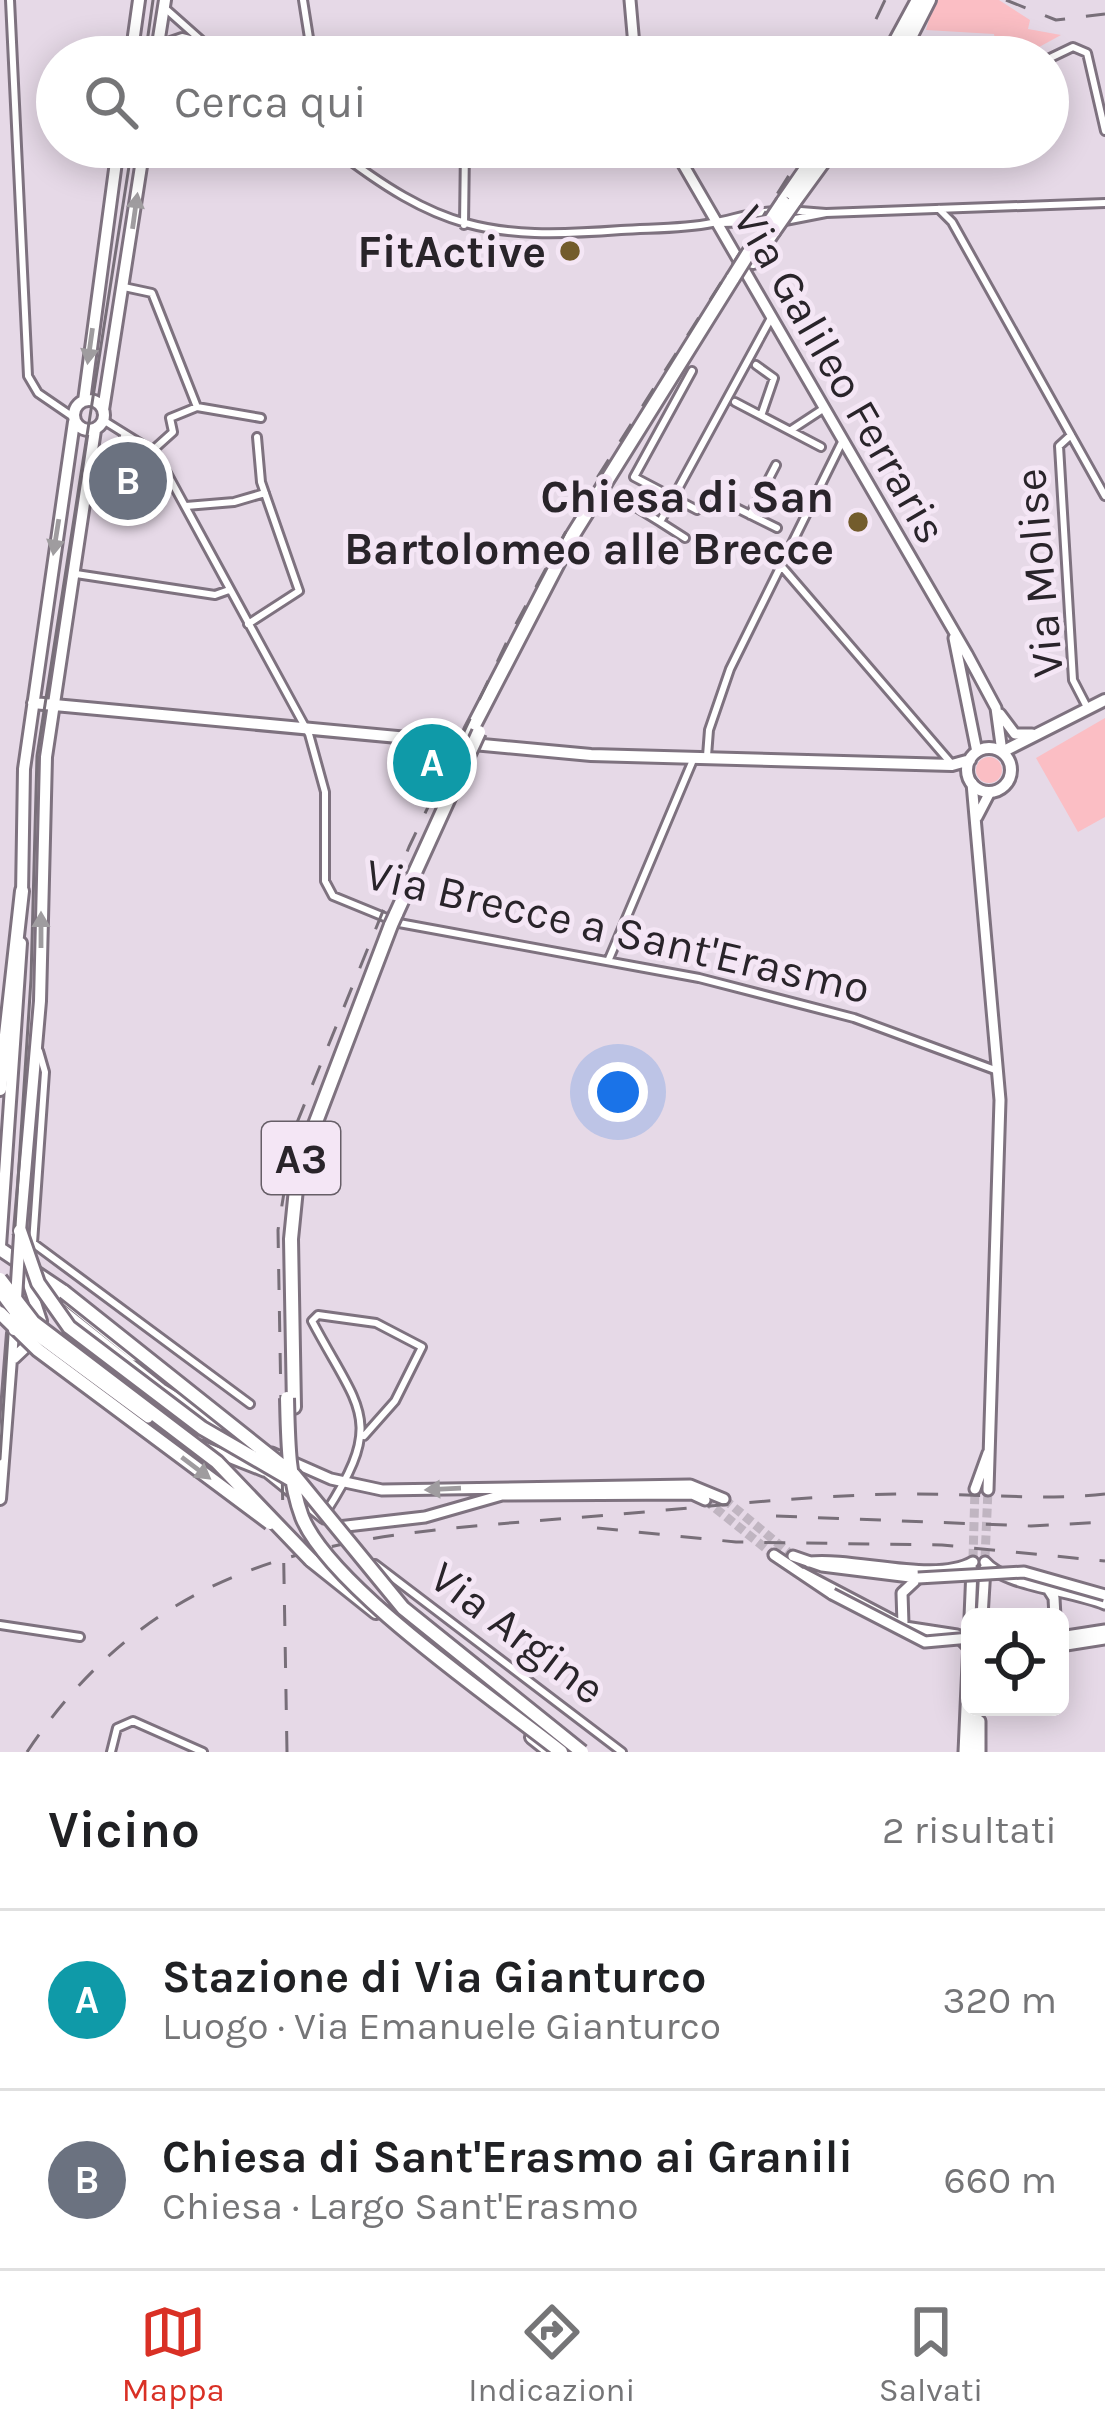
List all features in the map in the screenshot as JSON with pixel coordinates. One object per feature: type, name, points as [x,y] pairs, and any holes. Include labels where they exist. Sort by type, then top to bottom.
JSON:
[{"type":"highway","points":[[898,36],[918,0]]},
{"type":"highway","points":[[910,36],[928,0]]},
{"type":"highway","name":"A3","points":[[789,202],[809,168]]},
{"type":"highway","name":"A3","points":[[561,1752],[348,1581],[319,1548],[294,1488],[291,1239],[298,1169],[390,918],[475,731],[571,538],[768,232],[817,168]]},
{"type":"highway","points":[[0,1089],[8,983],[22,891]]},
{"type":"highway","points":[[20,1231],[44,1293],[76,1333],[202,1428],[293,1482],[403,1608],[582,1752]]},
{"type":"highway","points":[[0,1247],[240,1428],[323,1513]]},
{"type":"highway","points":[[0,1279],[33,1322],[217,1462],[311,1560]]},
{"type":"highway","points":[[2,1316],[551,1752]]},
{"type":"highway","name":"A3","points":[[291,1403],[303,1498],[321,1539],[343,1569],[570,1752]]},
{"type":"highway","points":[[972,1752],[977,1716]]},
{"type":"main road","points":[[134,36],[139,0]]},
{"type":"main road","points":[[159,36],[164,3]]},
{"type":"main road","points":[[0,1247],[15,1046],[24,769],[74,419],[84,401],[115,168]]},
{"type":"main road","points":[[0,1499],[12,1361],[20,1331],[20,1231],[36,1047],[44,779],[73,573],[141,168]]},
{"type":"main road","points":[[84,401],[95,401],[100,420]]},
{"type":"main road","points":[[74,419],[82,430],[100,420]]},
{"type":"main road","points":[[33,703],[700,760],[972,767],[1105,700]]},
{"type":"main road","points":[[972,767],[990,792],[1005,785],[1037,737]]},
{"type":"main road","points":[[1002,752],[1011,770]]},
{"type":"main road","points":[[12,1361],[32,1341],[40,1308],[21,1262]]},
{"type":"street","points":[[10,0],[28,376],[38,393],[74,419]]},
{"type":"street","points":[[303,0],[309,36]]},
{"type":"street","points":[[630,0],[633,36]]},
{"type":"street","points":[[164,3],[196,36]]},
{"type":"street","points":[[1069,48],[1087,53],[1105,131]]},
{"type":"street","points":[[361,168],[403,196],[464,225],[537,236],[716,223],[758,212],[1105,202]]},
{"type":"street","points":[[464,225],[465,168]]},
{"type":"street","name":"Via Galileo Ferraris","points":[[685,168],[996,708],[1002,752]]},
{"type":"street","points":[[937,208],[952,222],[1105,496]]},
{"type":"street","points":[[124,287],[151,292],[197,407]]},
{"type":"street","points":[[660,522],[771,318]]},
{"type":"street","points":[[756,365],[774,378],[762,412]]},
{"type":"street","points":[[692,371],[634,477],[697,510],[706,493],[777,528]]},
{"type":"street","points":[[735,402],[762,412],[821,447]]},
{"type":"street","points":[[124,436],[122,458],[154,450],[173,432],[170,418],[197,407],[261,418]]},
{"type":"street","points":[[791,430],[823,410]]},
{"type":"street","points":[[100,420],[154,450]]},
{"type":"street","name":"Via Molise","points":[[1071,436],[1059,446],[1073,680],[1088,710]]},
{"type":"street","points":[[248,624],[299,590],[265,493],[257,437]]},
{"type":"street","points":[[609,959],[700,760],[730,669],[842,442]]},
{"type":"street","name":"Via Brecce a Sant'Erasmo","points":[[154,450],[305,729],[325,793],[325,881],[333,896],[399,923],[609,959],[854,1018],[995,1070]]},
{"type":"street","points":[[750,514],[776,465]]},
{"type":"street","points":[[185,506],[235,502],[265,493]]},
{"type":"street","points":[[626,501],[685,538]]},
{"type":"street","points":[[782,566],[936,740],[952,765]]},
{"type":"street","points":[[73,573],[215,595],[229,590]]},
{"type":"street","name":"Via Galileo Ferraris","points":[[952,633],[966,706],[1000,1106],[988,1490]]},
{"type":"street","points":[[966,706],[968,686],[986,692]]},
{"type":"street","points":[[996,708],[1019,736],[1060,724]]},
{"type":"street","name":"Via Galileo Ferraris","points":[[976,828],[981,801],[990,792]]},
{"type":"street","points":[[36,1047],[45,1072],[33,1243],[250,1404]]},
{"type":"street","points":[[41,1275],[78,1314],[250,1442]]},
{"type":"street","points":[[0,1293],[20,1331]]},
{"type":"street","points":[[44,1293],[162,1389],[250,1442],[344,1483],[401,1491],[690,1485],[704,1486],[724,1499]]},
{"type":"street","points":[[2,1316],[148,1418],[268,1473]]},
{"type":"street","points":[[323,1513],[344,1483],[364,1436],[395,1401],[422,1346],[376,1324],[318,1316],[312,1321],[358,1408],[364,1436]]},
{"type":"street","points":[[32,1341],[49,1345],[101,1381],[195,1421],[341,1528],[369,1527],[502,1495],[692,1494],[705,1500]]},
{"type":"street","name":"Via Galileo Ferraris","points":[[975,1489],[990,1442]]},
{"type":"street","points":[[774,1555],[832,1594],[925,1642],[961,1639]]},
{"type":"street","points":[[793,1556],[836,1568],[918,1578],[1024,1572],[1105,1595]]},
{"type":"street","points":[[809,1562],[839,1559],[947,1570],[979,1560]]},
{"type":"street","points":[[979,1560],[1002,1579],[1046,1585],[1105,1604]]},
{"type":"street","points":[[979,1560],[982,1608]]},
{"type":"street","points":[[972,1608],[979,1560]]},
{"type":"street","name":"Via Argine","points":[[375,1564],[622,1752]]},
{"type":"street","points":[[802,1574],[832,1585],[904,1627],[956,1635],[961,1640]]},
{"type":"street","points":[[904,1627],[898,1605],[902,1593],[918,1578]]},
{"type":"street","points":[[1046,1585],[1055,1608]]},
{"type":"street","points":[[0,1625],[80,1637]]},
{"type":"street","points":[[1069,1640],[1105,1634]]},
{"type":"street","points":[[971,1716],[972,1752]]},
{"type":"street","points":[[111,1752],[122,1723],[133,1721],[203,1752]]},
{"type":"shaded area","points":[[934,0],[999,0],[1030,20],[1028,29],[1061,35],[994,36],[926,30]]},
{"type":"shaded area","points":[[1105,718],[1105,817],[1078,832],[1036,758]]},
{"type":"shaded area","points":[[989,757],[1002,770],[989,783],[976,770]]},
{"type":"tunnel","points":[[973,1558],[975,1489]]},
{"type":"tunnel","points":[[985,1558],[988,1490]]},
{"type":"tunnel","points":[[724,1499],[793,1556]]},
{"type":"tunnel","points":[[705,1500],[774,1555]]},
{"type":"tram line","points":[[148,36],[153,0]]},
{"type":"tram line","points":[[0,1459],[31,979],[37,756],[129,168]]},
{"type":"railway","points":[[868,36],[885,0]]},
{"type":"railway","points":[[1006,0],[1056,20],[1105,14]]},
{"type":"railway","points":[[287,1752],[278,1230],[294,1130],[409,847],[511,633],[583,500],[794,168]]},
{"type":"railway","points":[[27,1752],[83,1681],[144,1627],[209,1588],[279,1560],[352,1542],[512,1523],[828,1497],[1105,1494]]},
{"type":"railway","points":[[776,1516],[1031,1526],[1105,1522]]},
{"type":"railway","points":[[597,1528],[736,1542],[942,1545],[1105,1561]]},
{"type":"place","name":"FitActive","points":[[570,251]]},
{"type":"place","name":"Chiesa di Sant'Erasmo ai Granili","points":[[128,481]]},
{"type":"place","name":"Chiesa di San Bartolomeo alle Brecce","points":[[858,522]]},
{"type":"place","name":"Stazione di Via Gianturco","points":[[432,763]]}]
